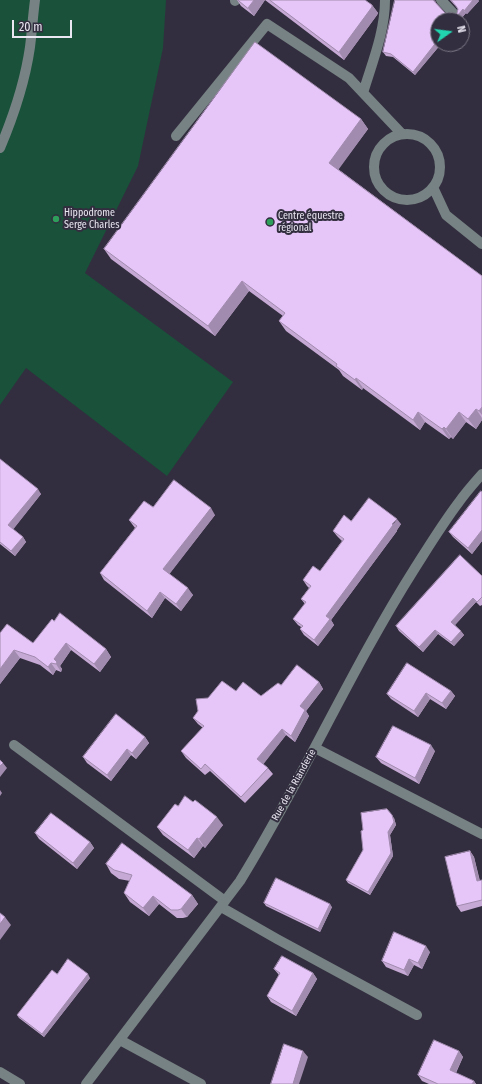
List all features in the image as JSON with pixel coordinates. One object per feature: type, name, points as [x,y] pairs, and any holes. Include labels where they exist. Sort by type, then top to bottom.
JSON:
[{"type":"street","points":[[0,148],[11,123],[22,84],[30,47],[34,0]]},
{"type":"street","points":[[363,93],[381,34],[385,11],[385,0]]},
{"type":"street","points":[[441,0],[452,12]]},
{"type":"street","points":[[176,136],[267,24],[349,78],[402,134]]},
{"type":"street","points":[[402,134],[413,134],[423,138],[432,145],[438,155],[440,166],[438,177],[433,187],[426,194],[416,199],[405,200],[395,198],[385,192],[378,184],[375,174],[374,163],[377,153],[383,144],[392,137],[402,134]]},
{"type":"street","points":[[433,187],[446,215],[482,244]]},
{"type":"street","name":"Rue de la Rianderie","points":[[86,1084],[223,904],[255,857],[315,748],[376,632],[443,524],[459,501],[482,474]]},
{"type":"street","points":[[14,744],[223,904],[277,939],[417,1015]]},
{"type":"street","points":[[315,748],[482,834]]},
{"type":"street","points":[[120,1040],[201,1084]]},
{"type":"street","points":[[0,1072],[20,1084]]},
{"type":"green space","name":"Hippodrome Serge Charles","points":[[0,0],[166,0],[163,48],[138,166],[85,273],[233,382],[167,476],[26,368],[0,405]]},
{"type":"building","points":[[238,0],[254,0],[248,8]]},
{"type":"building","points":[[270,0],[365,0],[372,5],[372,7],[339,52]]},
{"type":"building","points":[[395,0],[433,0],[444,12],[430,12],[430,50],[413,72],[391,54],[383,52]]},
{"type":"building","points":[[451,0],[473,0],[464,11],[463,9],[461,12],[457,12],[458,9]]},
{"type":"building","name":"Centre équestre régional","points":[[255,42],[361,119],[329,163],[482,276],[482,407],[479,411],[476,409],[468,419],[459,412],[446,429],[444,427],[442,429],[418,412],[413,420],[356,378],[355,380],[336,366],[337,364],[279,321],[285,313],[242,281],[208,326],[104,249]]},
{"type":"building","points":[[0,459],[38,489],[8,525],[23,537],[11,551],[0,542]]},
{"type":"building","points":[[174,480],[211,508],[163,569],[188,588],[176,604],[160,592],[147,611],[100,573],[137,526],[129,520],[144,501],[153,507]]},
{"type":"building","points":[[481,491],[482,530],[468,548],[449,532]]},
{"type":"building","points":[[369,498],[397,519],[326,616],[330,619],[314,640],[300,629],[303,626],[293,619],[306,602],[301,599],[311,586],[303,580],[313,566],[320,571],[344,539],[333,531],[344,515],[351,521]]},
{"type":"building","points":[[460,555],[482,576],[482,597],[477,602],[473,598],[451,622],[461,631],[451,642],[435,630],[419,647],[396,626]]},
{"type":"building","points":[[60,613],[106,649],[94,664],[66,643],[54,659],[57,662],[56,664],[51,663],[48,667],[35,657],[14,650],[0,669],[0,633],[7,624],[33,643],[52,619],[54,621]]},
{"type":"building","points":[[407,663],[451,691],[442,703],[426,693],[414,711],[387,694]]},
{"type":"building","points":[[297,665],[319,682],[300,706],[305,710],[291,736],[282,729],[257,759],[268,768],[241,797],[205,764],[201,769],[181,751],[204,726],[193,718],[198,711],[196,699],[208,698],[222,681],[236,691],[243,682],[261,696],[278,683],[281,685]]},
{"type":"building","points":[[116,714],[145,737],[132,753],[127,749],[107,775],[83,757]]},
{"type":"building","points":[[393,726],[431,745],[415,778],[376,757]]},
{"type":"building","points":[[185,796],[193,802],[195,800],[217,817],[188,850],[157,827],[175,804],[178,806]]},
{"type":"building","points":[[387,809],[392,815],[394,822],[388,832],[391,853],[368,892],[346,880],[363,850],[361,813]]},
{"type":"building","points":[[51,813],[90,842],[73,863],[35,833]]},
{"type":"building","points":[[122,843],[192,895],[181,909],[171,910],[153,896],[143,908],[124,893],[132,875],[114,870],[106,864]]},
{"type":"building","points":[[470,851],[477,881],[482,880],[482,900],[457,906],[445,857]]},
{"type":"building","points":[[276,878],[330,904],[318,929],[264,903]]},
{"type":"building","points":[[0,913],[5,917],[0,924]]},
{"type":"building","points":[[394,932],[426,946],[418,963],[409,959],[404,970],[382,961]]},
{"type":"building","points":[[282,956],[313,973],[292,1011],[267,996],[280,973],[274,969]]},
{"type":"building","points":[[68,959],[88,974],[42,1034],[17,1015],[52,970],[57,974]]},
{"type":"building","points":[[434,1040],[459,1051],[450,1070],[474,1081],[472,1084],[438,1084],[418,1075]]},
{"type":"building","points":[[284,1044],[303,1051],[293,1084],[271,1084]]},
{"type":"place","name":"Hippodrome Serge Charles","points":[[56,219]]},
{"type":"place","name":"Centre équestre régional","points":[[270,222]]}]
